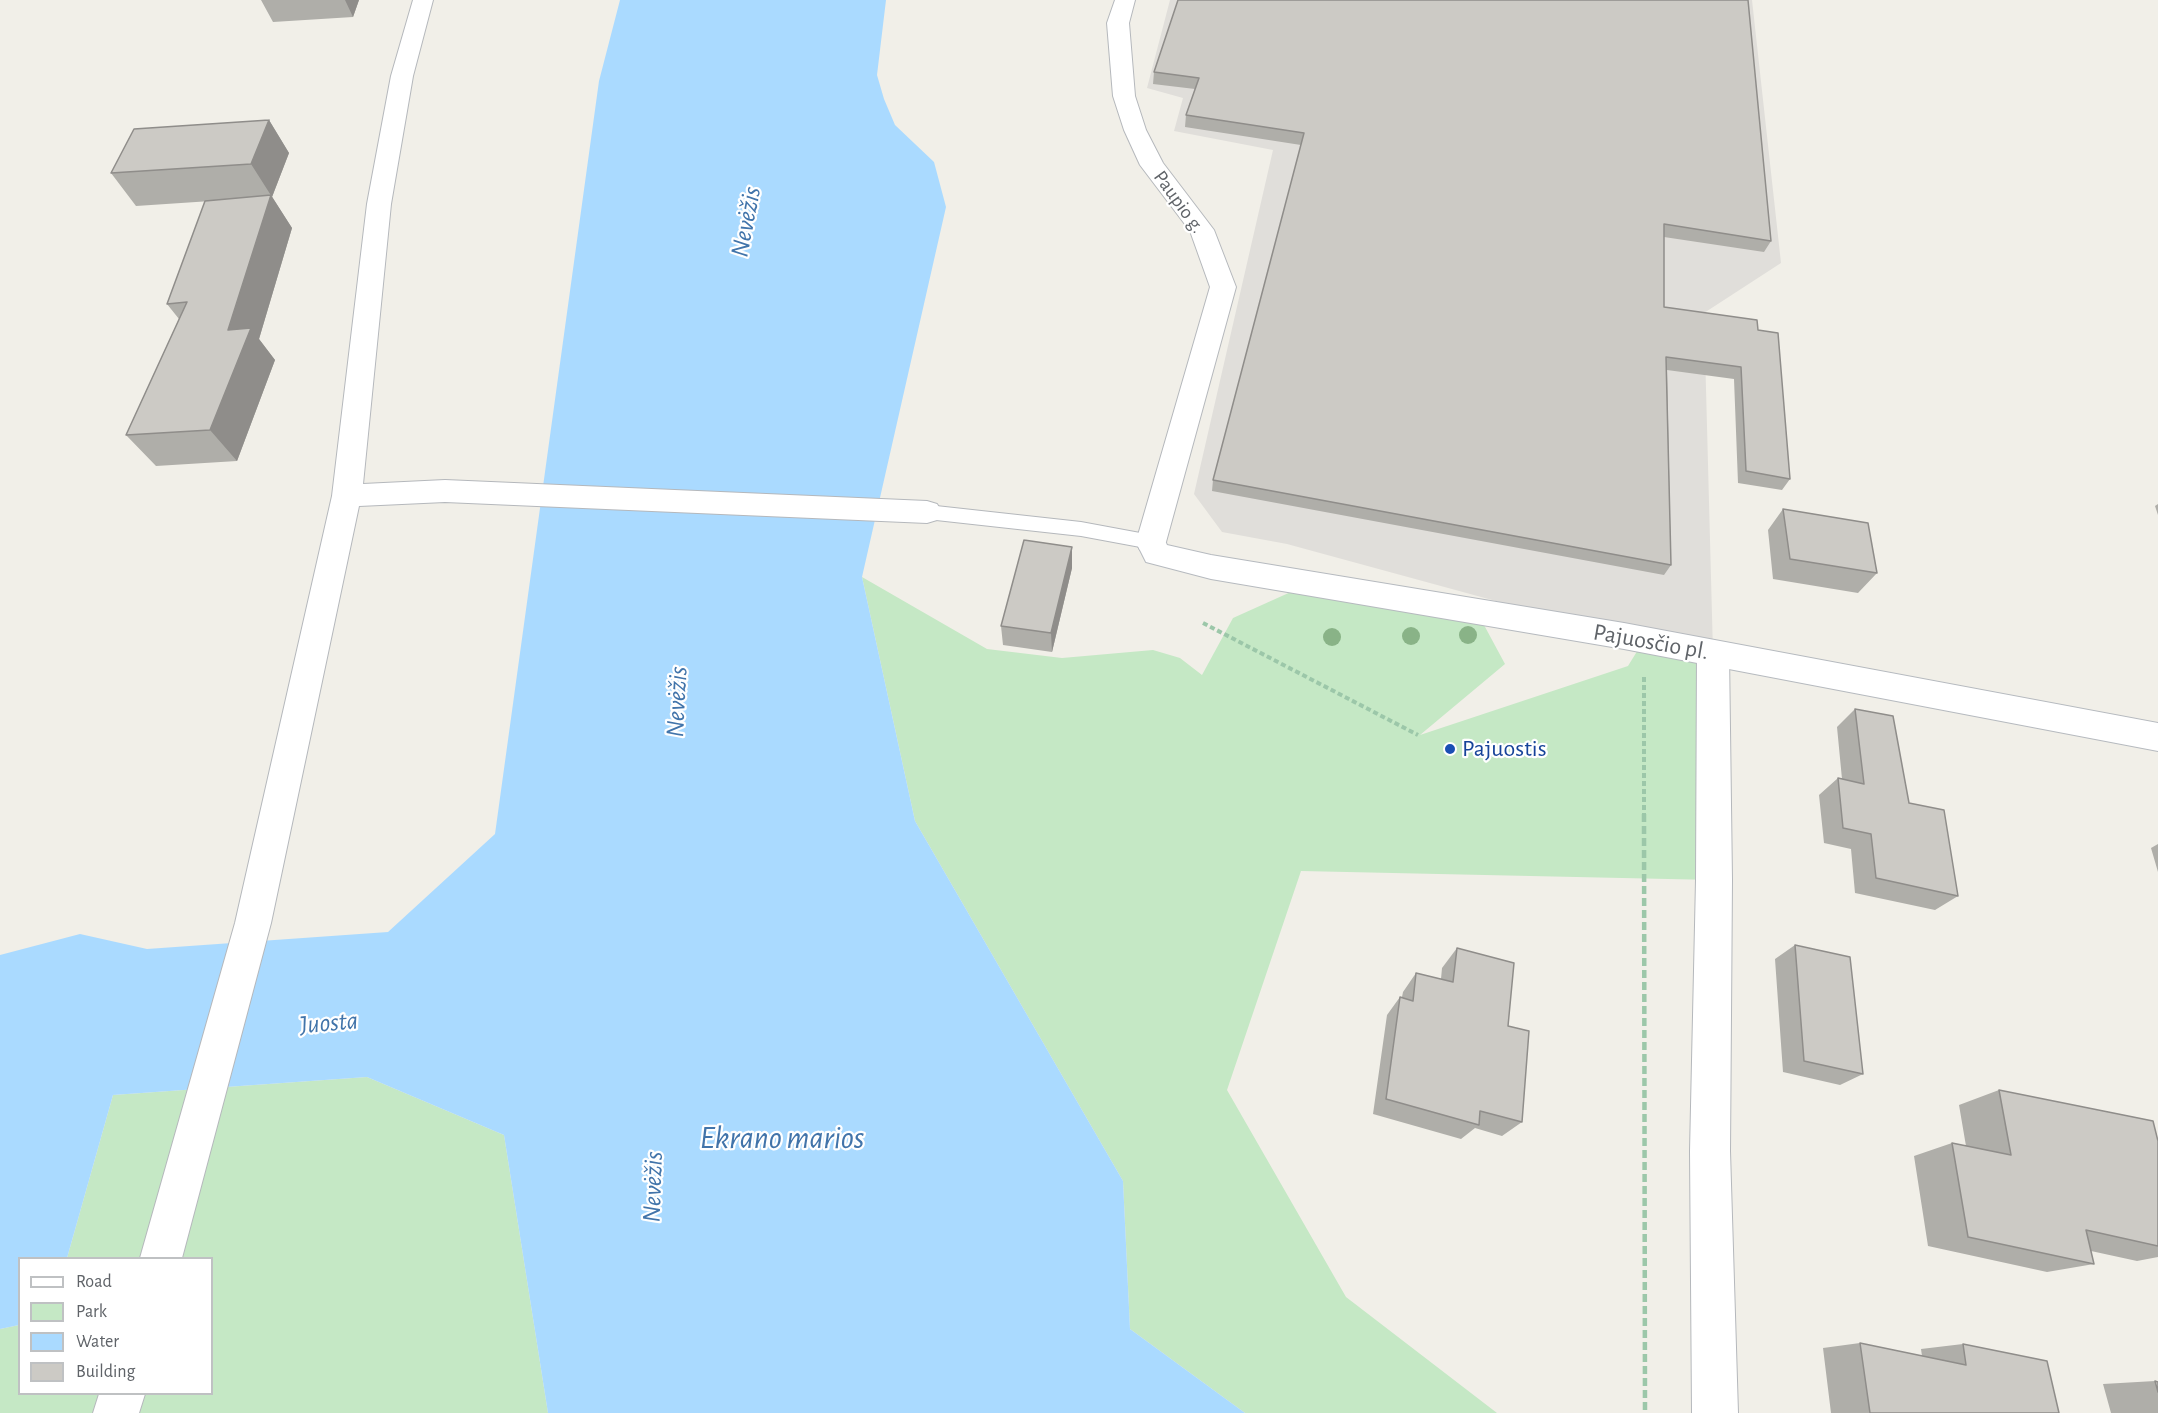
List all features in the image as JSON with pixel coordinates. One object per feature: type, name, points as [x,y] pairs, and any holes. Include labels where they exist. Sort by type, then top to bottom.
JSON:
[{"type":"street","points":[[161,1257],[202,1116],[253,923],[346,496],[379,204],[402,76],[423,0]]},
{"type":"street","name":"Paupio g.","points":[[1125,0],[1118,23],[1124,96],[1135,130],[1152,165],[1202,230],[1222,287],[1150,542]]},
{"type":"street","points":[[346,496],[445,491],[927,512]]},
{"type":"street","name":"Pajuosčio pl.","points":[[1150,542],[1157,554],[1211,567],[1644,640],[2158,737]]},
{"type":"street","points":[[1713,653],[1714,880],[1710,1150],[1715,1413]]},
{"type":"street","points":[[117,1413],[122,1395]]},
{"type":"lane","points":[[927,512],[1081,529],[1150,542]]},
{"type":"path","points":[[1203,623],[1418,735]]},
{"type":"path","points":[[1644,640],[1645,1413]]},
{"type":"shaded area","points":[[1170,0],[1752,0],[1781,263],[1704,313],[1713,653],[1624,636],[1287,544],[1222,532],[1194,494],[1273,150],[1174,131],[1183,98],[1147,88]]},
{"type":"green space","points":[[862,577],[987,649],[1062,658],[1153,650],[1180,658],[1202,675],[1233,618],[1293,591],[1484,625],[1505,664],[1420,735],[1628,666],[1644,640],[1713,653],[1714,880],[1301,871],[1227,1090],[1346,1297],[1497,1413],[1245,1413],[1130,1329],[1123,1181],[915,821]]},
{"type":"green space","points":[[367,1077],[504,1135],[548,1413],[0,1413],[0,1329],[18,1325],[18,1395],[213,1395],[213,1257],[67,1257],[113,1095]]},
{"type":"water","name":"Ekrano marios","points":[[620,0],[886,0],[877,75],[895,125],[934,162],[946,207],[862,577],[915,821],[1123,1181],[1130,1329],[1245,1413],[548,1413],[504,1135],[367,1077],[113,1095],[67,1257],[18,1257],[18,1325],[0,1329],[0,955],[80,934],[147,949],[388,932],[495,834],[599,81]]},
{"type":"building","points":[[1178,0],[1748,0],[1771,241],[1664,224],[1664,307],[1757,320],[1758,330],[1778,333],[1790,479],[1746,471],[1741,367],[1666,357],[1671,565],[1213,480],[1304,133],[1186,115],[1199,78],[1154,72]]},
{"type":"building","points":[[269,120],[251,164],[111,173],[134,129]]},
{"type":"building","points":[[271,195],[228,330],[251,328],[210,430],[126,435],[187,302],[167,304],[205,201]]},
{"type":"building","points":[[1783,509],[1868,523],[1877,573],[1790,559]]},
{"type":"building","points":[[1024,540],[1072,547],[1051,633],[1001,626]]},
{"type":"building","points":[[1855,709],[1893,716],[1909,803],[1944,810],[1958,896],[1876,878],[1871,834],[1843,828],[1838,778],[1864,784]]},
{"type":"building","points":[[1795,945],[1850,957],[1863,1074],[1804,1061]]},
{"type":"building","points":[[1457,948],[1514,963],[1508,1026],[1529,1031],[1522,1122],[1480,1111],[1479,1125],[1386,1099],[1400,997],[1413,1001],[1416,973],[1453,982]]},
{"type":"building","points":[[1999,1090],[2153,1121],[2158,1141],[2158,1246],[2086,1230],[2094,1264],[1968,1237],[1952,1143],[2011,1155]]},
{"type":"building","points":[[1860,1343],[1966,1365],[1963,1344],[2047,1361],[2059,1413],[1870,1413]]},
{"type":"place","name":"Pajuostis","points":[[1450,749]]},
{"type":"water label","name":"Nevėžis","points":[[746,222]]},
{"type":"water label","name":"Nevėžis","points":[[677,702]]},
{"type":"water label","name":"Juosta","points":[[329,1023]]},
{"type":"water label","name":"Nevėžis","points":[[653,1187]]}]
